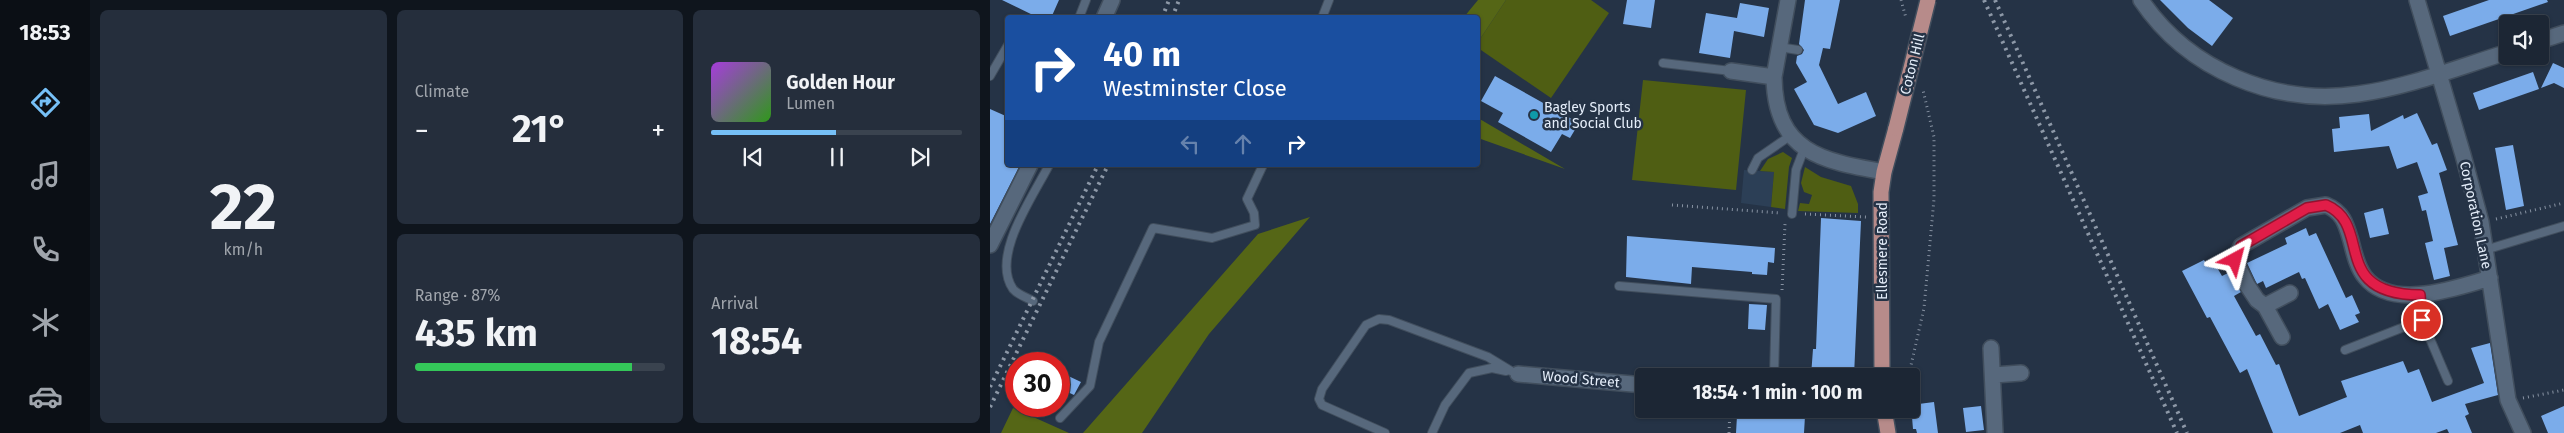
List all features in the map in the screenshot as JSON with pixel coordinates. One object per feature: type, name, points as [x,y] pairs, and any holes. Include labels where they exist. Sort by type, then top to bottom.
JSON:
[{"type":"main road","name":"Coton Hill","points":[[1896,128],[1928,0]]},
{"type":"main road","name":"Ellesmere Road","points":[[1882,368],[1881,218],[1884,172],[1896,128]]},
{"type":"main road","points":[[1886,418],[1888,433]]},
{"type":"street","points":[[1105,15],[1112,0]]},
{"type":"street","points":[[1788,0],[1774,77],[1777,106],[1790,136],[1804,149],[1839,164],[1884,172]]},
{"type":"street","points":[[2140,0],[2166,33],[2182,46],[2227,74],[2256,86],[2289,93],[2326,96],[2357,94],[2386,89],[2499,55]]},
{"type":"street","name":"Corporation Lane","points":[[2417,0],[2481,222],[2508,400],[2523,433]]},
{"type":"street","points":[[2549,38],[2564,33]]},
{"type":"street","points":[[1731,71],[1774,77]]},
{"type":"street","points":[[990,242],[1029,167]]},
{"type":"street","points":[[2282,337],[2265,306],[2257,300],[2247,285],[2235,260],[2236,253],[2241,246],[2307,208],[2317,205],[2326,205],[2341,214],[2360,268],[2366,278],[2394,293],[2420,295],[2445,291],[2490,278]]},
{"type":"street","points":[[2265,306],[2290,293]]},
{"type":"street","points":[[1991,348],[1994,376],[1995,433]]},
{"type":"street","name":"Wood Street","points":[[1514,373],[1635,384]]},
{"type":"street","points":[[1994,376],[2021,373]]},
{"type":"lane","points":[[1080,15],[1086,0]]},
{"type":"lane","points":[[1323,15],[1329,0]]},
{"type":"lane","points":[[1779,47],[1798,50]]},
{"type":"lane","points":[[990,76],[1005,50]]},
{"type":"lane","points":[[1663,63],[1731,71]]},
{"type":"lane","points":[[1752,170],[1758,158],[1790,136]]},
{"type":"lane","points":[[1789,214],[1796,170],[1804,149]]},
{"type":"lane","points":[[1033,301],[1012,287],[1008,279],[1004,256],[1019,218],[1048,167]]},
{"type":"lane","points":[[1060,418],[1090,386],[1099,342],[1153,228],[1212,238],[1255,225],[1254,213],[1248,199],[1262,167]]},
{"type":"lane","points":[[2485,250],[2564,226]]},
{"type":"lane","points":[[1619,286],[1776,299],[1774,368]]},
{"type":"lane","points":[[2420,295],[2422,320],[2448,381]]},
{"type":"lane","points":[[1384,433],[1322,406],[1319,399],[1322,389],[1366,325],[1378,319],[1389,320],[1488,357],[1514,373]]},
{"type":"lane","points":[[2345,350],[2422,320]]},
{"type":"lane","points":[[1432,433],[1445,405],[1469,373],[1492,368],[1514,373]]},
{"type":"path","points":[[1901,0],[1908,27]]},
{"type":"path","points":[[1910,368],[1924,308],[1934,199],[1934,137],[1921,82]]},
{"type":"path","points":[[2481,222],[2564,202]]},
{"type":"path","points":[[1672,205],[1789,214],[1881,218]]},
{"type":"path","points":[[1776,299],[1782,292],[1789,214]]},
{"type":"path","points":[[2508,400],[2540,397],[2564,390]]},
{"type":"path","points":[[1729,433],[1730,418]]},
{"type":"shaded area","points":[[1744,170],[1774,172],[1771,207],[1741,203]]},
{"type":"green space","points":[[1478,0],[1506,0],[1480,39],[1480,15],[1466,15]]},
{"type":"green space","points":[[1506,0],[1591,0],[1609,13],[1551,98],[1480,49],[1480,39]]},
{"type":"green space","points":[[1643,80],[1746,90],[1736,190],[1632,180]]},
{"type":"green space","points":[[1480,119],[1565,169],[1480,139]]},
{"type":"green space","points":[[1783,152],[1792,158],[1789,167],[1785,209],[1771,207],[1774,172],[1760,171],[1768,159]]},
{"type":"green space","points":[[1805,167],[1821,177],[1851,186],[1858,204],[1858,213],[1798,211],[1800,203],[1809,204],[1812,195],[1804,192],[1801,183]]},
{"type":"green space","points":[[1310,217],[1209,334],[1142,433],[1083,433],[1258,234]]},
{"type":"green space","points":[[1009,417],[1033,417],[1069,433],[1001,433]]},
{"type":"building","points":[[1002,0],[1059,0],[1052,15],[1033,15]]},
{"type":"building","points":[[1627,0],[1655,0],[1651,28],[1623,24]]},
{"type":"building","points":[[1805,0],[1840,0],[1830,49],[1823,48],[1819,65],[1838,104],[1866,92],[1876,116],[1838,133],[1814,125],[1794,89],[1807,82],[1796,63],[1797,56],[1802,54],[1804,50],[1799,44]]},
{"type":"building","points":[[2160,0],[2209,0],[2233,18],[2212,46],[2188,28]]},
{"type":"building","points":[[2489,0],[2547,0],[2548,2],[2511,15],[2499,15],[2499,19],[2450,36],[2443,16]]},
{"type":"building","points":[[1740,3],[1769,8],[1764,37],[1734,31],[1730,58],[1699,53],[1706,13],[1737,18]]},
{"type":"building","points":[[2553,63],[2564,68],[2564,88],[2554,83],[2541,88]]},
{"type":"building","points":[[2533,72],[2539,89],[2479,110],[2473,93]]},
{"type":"building","name":"Bagley Sports and Social Club","points":[[1495,76],[1579,123],[1570,138],[1562,134],[1551,152],[1498,122],[1503,113],[1481,101]]},
{"type":"building","points":[[990,109],[1005,116],[1005,167],[1019,167],[990,224]]},
{"type":"building","points":[[2417,113],[2432,145],[2437,143],[2447,170],[2439,173],[2458,245],[2444,248],[2450,276],[2434,280],[2425,243],[2433,241],[2426,210],[2422,211],[2418,196],[2428,193],[2417,162],[2397,169],[2389,146],[2334,152],[2332,129],[2340,128],[2339,117],[2369,114],[2371,131],[2403,115],[2404,119]]},
{"type":"building","points":[[2513,145],[2524,206],[2506,210],[2495,148]]},
{"type":"building","points":[[2383,208],[2389,234],[2370,238],[2364,213]]},
{"type":"building","points":[[1821,218],[1861,221],[1854,368],[1812,368],[1813,349],[1816,349]]},
{"type":"building","points":[[2306,228],[2309,236],[2316,233],[2346,298],[2352,295],[2360,313],[2355,315],[2359,322],[2340,330],[2328,304],[2319,309],[2305,278],[2302,279],[2299,272],[2266,288],[2263,281],[2257,284],[2247,263],[2287,244],[2285,238]]},
{"type":"building","points":[[1627,236],[1775,248],[1774,263],[1768,262],[1767,275],[1692,267],[1691,284],[1626,277]]},
{"type":"building","points":[[2204,260],[2208,267],[2215,264],[2222,276],[2230,272],[2241,292],[2234,296],[2256,336],[2260,334],[2276,365],[2279,364],[2299,416],[2347,397],[2341,381],[2403,361],[2408,373],[2419,369],[2432,402],[2484,383],[2471,348],[2490,343],[2498,395],[2465,404],[2469,414],[2465,416],[2472,433],[2449,433],[2447,429],[2436,433],[2363,433],[2360,425],[2340,433],[2273,433],[2247,369],[2240,373],[2210,317],[2207,318],[2182,271]]},
{"type":"building","points":[[1749,304],[1767,305],[1765,330],[1748,329]]},
{"type":"building","points":[[1070,377],[1081,382],[1074,395],[1070,393]]},
{"type":"building","points":[[1934,402],[1938,433],[1917,433],[1916,429],[1913,429],[1912,418],[1920,418],[1920,404]]},
{"type":"building","points":[[1981,406],[1984,430],[1966,432],[1963,408]]},
{"type":"building","points":[[2564,406],[2564,433],[2548,433],[2541,416]]},
{"type":"building","points":[[1737,418],[1805,418],[1804,433],[1736,433]]},
{"type":"railway","points":[[1163,15],[1169,0]]},
{"type":"railway","points":[[1173,15],[1179,0]]},
{"type":"railway","points":[[1984,0],[2177,433]]},
{"type":"railway","points":[[1995,0],[2187,433]]},
{"type":"railway","points":[[990,387],[1097,167]]},
{"type":"railway","points":[[990,407],[1107,167]]},
{"type":"place","name":"Bagley Sports and Social Club","points":[[1534,115]]},
{"type":"route","points":[[2235,260],[2236,253],[2241,246],[2307,208],[2326,205],[2336,209],[2341,214],[2347,226],[2354,254],[2366,278],[2384,290],[2394,293],[2420,295],[2422,320]]}]
